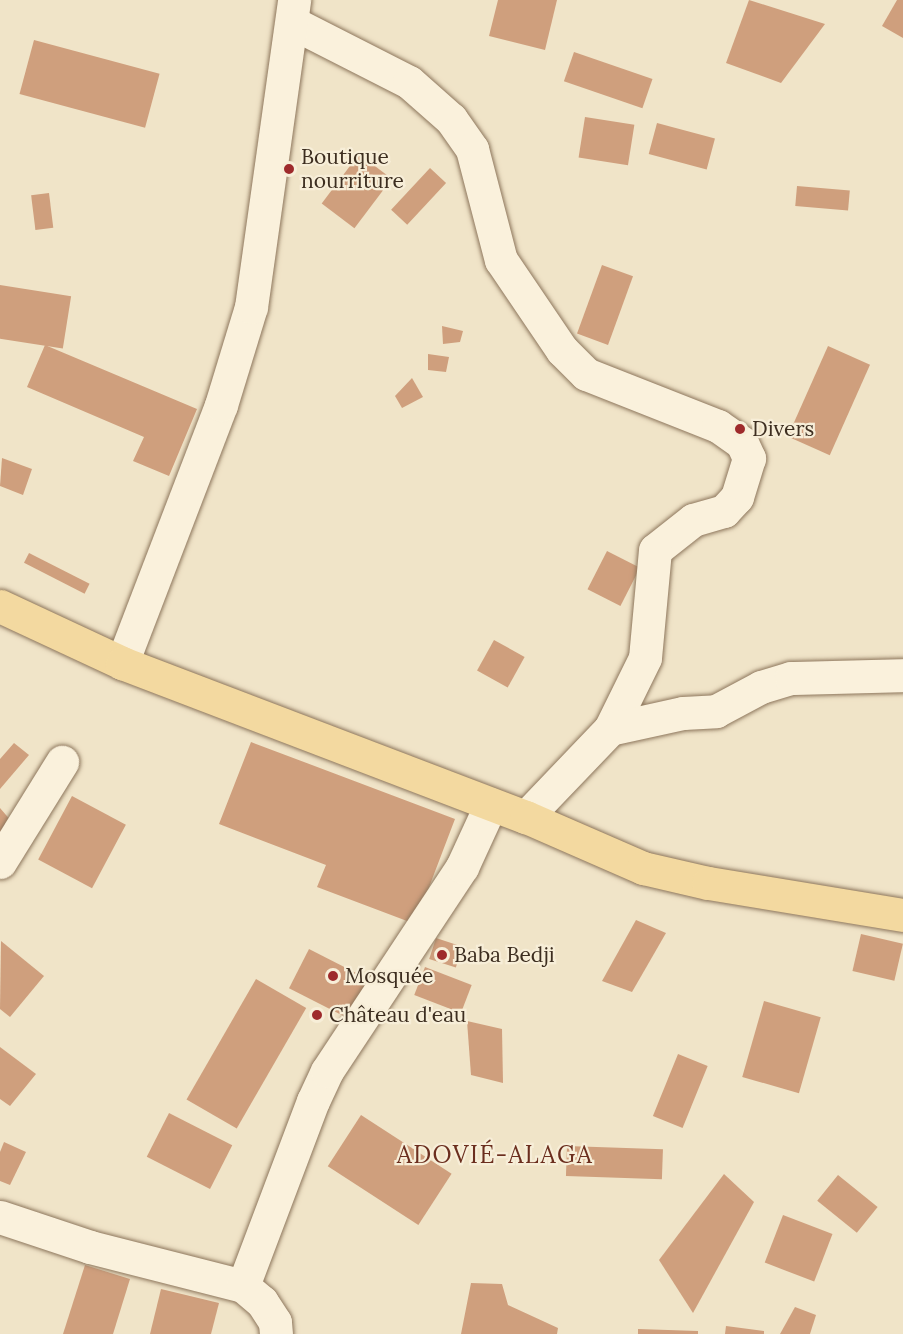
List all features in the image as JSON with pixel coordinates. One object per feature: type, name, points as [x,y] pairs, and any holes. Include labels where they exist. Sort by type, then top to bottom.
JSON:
[{"type":"main road","points":[[0,606],[122,663],[526,817],[643,868],[708,883],[903,915]]},
{"type":"street","points":[[122,663],[221,405],[251,307],[294,12],[409,82],[451,119],[472,149],[501,260],[562,350],[586,374],[718,426],[742,443],[749,458],[737,497],[724,511],[693,520],[655,550],[645,658],[610,729],[526,817]]},
{"type":"street","points":[[610,729],[649,719],[716,711],[761,687],[791,678],[903,675]]},
{"type":"street","points":[[0,862],[62,762]]},
{"type":"street","points":[[243,1286],[327,1071],[462,867],[491,804]]},
{"type":"street","points":[[0,1217],[90,1247],[243,1286],[262,1302],[275,1322],[276,1334]]},
{"type":"building","points":[[498,0],[557,0],[545,50],[489,36]]},
{"type":"building","points":[[749,0],[825,24],[781,83],[726,63]]},
{"type":"building","points":[[897,0],[903,0],[903,38],[882,26]]},
{"type":"building","points":[[34,40],[160,74],[145,128],[20,94]]},
{"type":"building","points":[[574,52],[652,79],[642,108],[564,81]]},
{"type":"building","points":[[585,117],[634,125],[628,165],[579,157]]},
{"type":"building","points":[[657,123],[715,139],[707,169],[649,154]]},
{"type":"building","points":[[359,154],[392,179],[354,228],[322,204]]},
{"type":"building","points":[[430,168],[446,183],[407,225],[391,210]]},
{"type":"building","points":[[797,186],[850,191],[848,211],[795,206]]},
{"type":"building","points":[[49,193],[53,228],[35,230],[31,195]]},
{"type":"building","points":[[602,265],[633,276],[608,345],[577,334]]},
{"type":"building","points":[[0,285],[71,296],[63,349],[0,339]]},
{"type":"building","points":[[442,326],[463,331],[460,342],[443,344]]},
{"type":"building","points":[[45,345],[197,409],[169,476],[133,461],[144,437],[27,387]]},
{"type":"building","points":[[828,346],[870,365],[830,455],[788,436]]},
{"type":"building","points":[[428,354],[449,357],[446,372],[428,370]]},
{"type":"building","points":[[412,378],[423,397],[402,408],[395,396]]},
{"type":"building","points":[[2,458],[32,469],[23,495],[0,486]]},
{"type":"building","points":[[607,551],[640,568],[620,606],[587,589]]},
{"type":"building","points":[[29,553],[90,584],[85,594],[24,563]]},
{"type":"building","points":[[494,640],[525,657],[508,688],[477,671]]},
{"type":"building","points":[[251,742],[455,819],[415,924],[317,887],[326,865],[219,824]]},
{"type":"building","points":[[14,743],[29,755],[0,789],[0,759]]},
{"type":"building","points":[[72,796],[126,825],[92,888],[38,860]]},
{"type":"building","points":[[0,808],[12,822],[0,833]]},
{"type":"building","points":[[636,920],[666,933],[632,992],[602,981]]},
{"type":"building","points":[[861,934],[903,944],[894,981],[852,971]]},
{"type":"building","points":[[436,938],[463,947],[456,968],[429,959]]},
{"type":"building","points":[[1,941],[44,976],[10,1017],[0,1009]]},
{"type":"building","points":[[309,949],[372,981],[352,1020],[289,988]]},
{"type":"building","points":[[425,967],[472,985],[461,1013],[414,995]]},
{"type":"building","points":[[256,979],[306,1008],[237,1128],[187,1099]]},
{"type":"building","points":[[764,1001],[821,1017],[799,1093],[742,1077]]},
{"type":"building","points":[[467,1021],[502,1029],[503,1083],[471,1075]]},
{"type":"building","points":[[0,1047],[36,1074],[10,1106],[0,1099]]},
{"type":"building","points":[[678,1054],[708,1066],[683,1128],[653,1116]]},
{"type":"building","points":[[169,1113],[232,1145],[210,1189],[147,1157]]},
{"type":"building","points":[[361,1115],[452,1174],[418,1225],[328,1166]]},
{"type":"building","points":[[4,1142],[26,1152],[10,1185],[0,1181],[0,1152]]},
{"type":"building","points":[[567,1146],[663,1149],[662,1179],[566,1176]]},
{"type":"building","points":[[724,1174],[754,1202],[693,1313],[659,1260]]},
{"type":"building","points":[[838,1175],[878,1207],[857,1233],[817,1201]]},
{"type":"building","points":[[783,1215],[832,1234],[814,1282],[765,1263]]},
{"type":"building","points":[[85,1265],[130,1279],[113,1334],[63,1334]]},
{"type":"building","points":[[471,1283],[502,1284],[508,1305],[558,1328],[557,1334],[461,1334]]},
{"type":"building","points":[[161,1289],[219,1303],[211,1334],[150,1334]]},
{"type":"building","points":[[795,1307],[816,1315],[810,1334],[780,1334]]},
{"type":"building","points":[[726,1326],[764,1331],[764,1334],[725,1334]]},
{"type":"building","points":[[638,1329],[698,1331],[698,1334],[638,1334]]},
{"type":"place","name":"Boutique nourriture","points":[[289,169]]},
{"type":"place","name":"Divers","points":[[740,429]]},
{"type":"place","name":"Baba Bedji","points":[[442,955]]},
{"type":"place","name":"Mosquée","points":[[333,976]]},
{"type":"place","name":"Château d'eau","points":[[317,1015]]},
{"type":"district","name":"ADOVIÉ-ALAGA","points":[[495,1155]]}]
